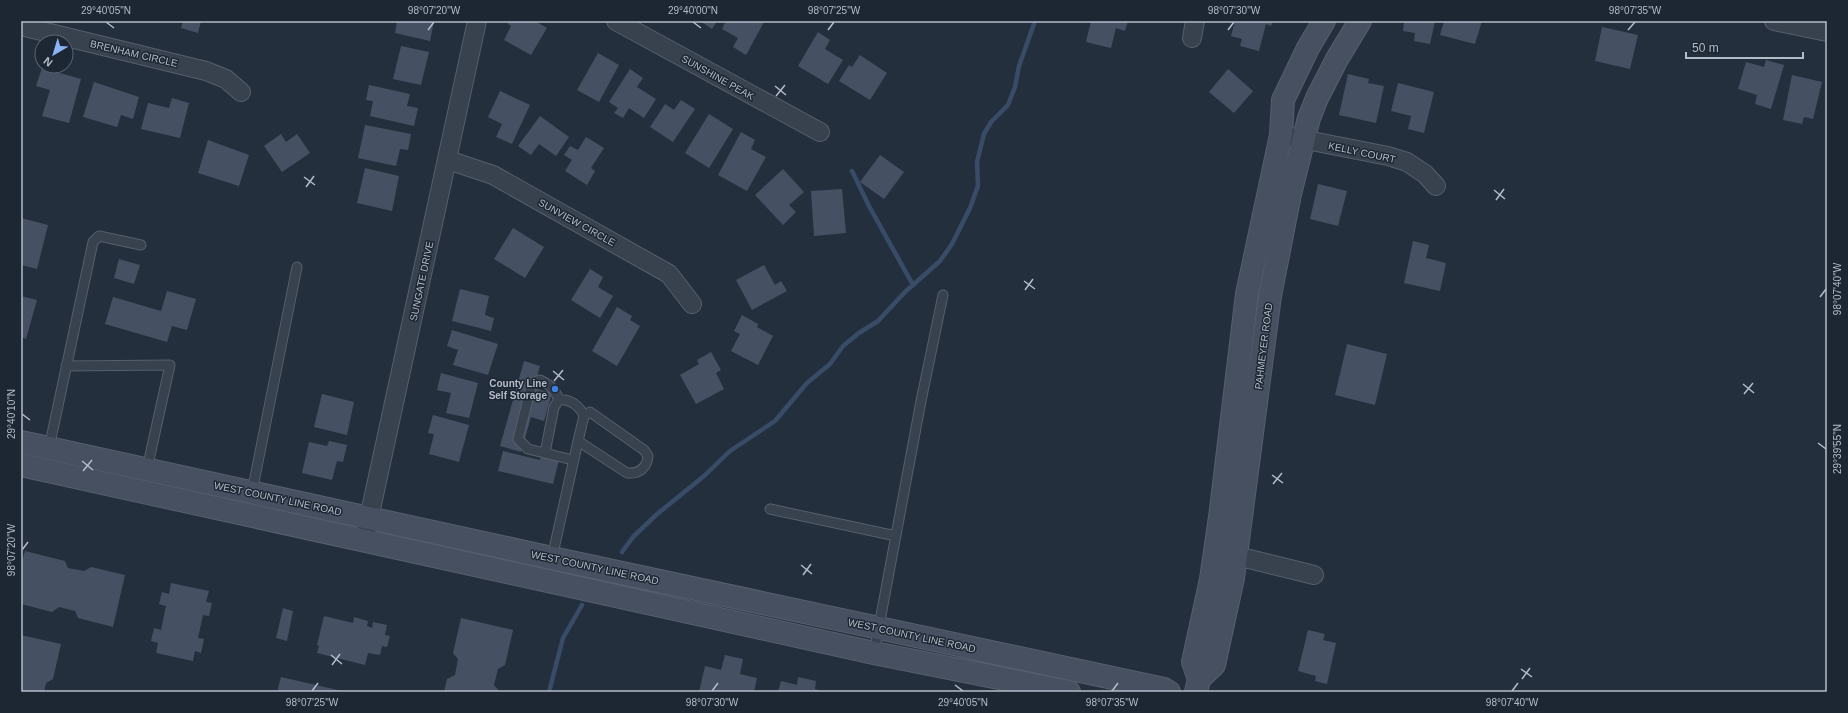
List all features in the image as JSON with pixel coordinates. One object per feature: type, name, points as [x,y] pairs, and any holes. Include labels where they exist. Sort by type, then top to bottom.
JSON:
[{"type":"main road","name":"PAHMEYER ROAD","points":[[1198,685],[1193,662],[1211,579],[1247,294],[1281,135],[1283,100],[1308,48],[1324,21]]},
{"type":"main road","name":"PAHMEYER ROAD","points":[[1198,685],[1214,665],[1237,556],[1270,296],[1285,215],[1309,118],[1317,98],[1337,59],[1360,21]]},
{"type":"main road","name":"WEST COUNTY LINE ROAD","points":[[21,442],[552,558],[1164,689],[1168,692]]},
{"type":"main road","points":[[21,465],[874,653],[1069,692]]},
{"type":"main road","points":[[548,580],[552,558]]},
{"type":"street","name":"SUNGATE DRIVE","points":[[364,541],[477,21]]},
{"type":"street","name":"SUNSHINE PEAK","points":[[616,21],[820,132]]},
{"type":"street","points":[[1774,21],[1827,32]]},
{"type":"street","name":"BRENHAM CIRCLE","points":[[21,26],[206,70],[226,79],[241,92]]},
{"type":"street","name":"KELLY COURT","points":[[1281,135],[1388,156],[1407,162],[1425,174],[1436,186]]},
{"type":"street","name":"SUNVIEW CIRCLE","points":[[448,160],[493,175],[669,274],[692,304]]},
{"type":"street","points":[[1237,556],[1314,576]]},
{"type":"lane","points":[[49,448],[93,242],[99,236],[141,245]]},
{"type":"lane","points":[[252,492],[297,267]]},
{"type":"lane","points":[[874,653],[921,402],[943,295]]},
{"type":"lane","points":[[66,366],[170,366],[147,469]]},
{"type":"lane","points":[[559,400],[554,388],[549,384],[540,380],[532,383],[518,439],[523,446],[528,449],[573,460]]},
{"type":"lane","points":[[545,453],[554,406],[559,400],[564,399],[573,402],[582,411],[584,416],[552,558]]},
{"type":"lane","points":[[578,441],[627,473],[635,474],[641,471],[647,461],[648,456],[644,450],[598,416],[590,412],[584,416]]},
{"type":"lane","points":[[770,509],[896,536]]},
{"type":"building","points":[[183,21],[201,21],[198,33],[181,28]]},
{"type":"building","points":[[397,21],[434,21],[430,41],[395,33]]},
{"type":"building","points":[[509,21],[535,21],[547,28],[531,55],[504,40],[511,26],[507,23]]},
{"type":"building","points":[[700,21],[717,21],[712,29]]},
{"type":"building","points":[[726,21],[764,22],[746,55],[733,47],[738,38],[722,29]]},
{"type":"building","points":[[1091,21],[1128,21],[1125,31],[1116,28],[1111,48],[1086,42]]},
{"type":"building","points":[[1235,21],[1273,21],[1271,26],[1266,24],[1259,51],[1240,46],[1242,39],[1231,36]]},
{"type":"building","points":[[1404,21],[1435,21],[1430,44],[1414,41],[1415,33],[1403,31]]},
{"type":"building","points":[[1444,21],[1482,21],[1475,44],[1440,35]]},
{"type":"building","points":[[1602,27],[1638,35],[1630,69],[1595,61]]},
{"type":"building","points":[[818,32],[830,40],[825,49],[843,60],[828,84],[798,66]]},
{"type":"building","points":[[401,46],[429,52],[421,85],[393,79]]},
{"type":"building","points":[[598,53],[619,65],[599,102],[577,90]]},
{"type":"building","points":[[860,55],[887,73],[870,100],[839,81],[849,65],[852,67]]},
{"type":"building","points":[[1766,60],[1784,65],[1771,109],[1755,104],[1757,95],[1738,89],[1746,62],[1764,67]]},
{"type":"building","points":[[630,69],[643,78],[637,87],[656,99],[644,118],[629,108],[623,118],[614,113],[618,108],[609,102]]},
{"type":"building","points":[[1228,69],[1253,91],[1234,113],[1209,92]]},
{"type":"building","points":[[40,74],[63,74],[81,79],[69,123],[42,116],[50,90],[36,86]]},
{"type":"building","points":[[1348,74],[1369,79],[1368,83],[1384,86],[1376,123],[1339,115]]},
{"type":"building","points":[[1792,75],[1822,82],[1813,119],[1804,117],[1802,124],[1783,120]]},
{"type":"building","points":[[94,82],[139,97],[133,119],[121,115],[117,127],[83,117]]},
{"type":"building","points":[[1398,83],[1434,92],[1424,133],[1408,129],[1411,116],[1391,111]]},
{"type":"building","points":[[369,85],[410,94],[407,106],[418,108],[414,126],[370,116],[373,101],[366,100]]},
{"type":"building","points":[[500,91],[530,105],[512,144],[496,137],[502,124],[488,117]]},
{"type":"building","points":[[172,98],[189,103],[180,138],[141,129],[148,103],[169,108]]},
{"type":"building","points":[[681,100],[695,109],[673,142],[650,127],[665,104],[674,110]]},
{"type":"building","points":[[709,114],[733,129],[709,168],[685,153]]},
{"type":"building","points":[[540,116],[569,137],[556,156],[539,144],[531,155],[518,146]]},
{"type":"building","points":[[365,125],[411,134],[408,150],[400,149],[396,166],[358,158]]},
{"type":"building","points":[[741,132],[755,140],[751,149],[766,157],[747,191],[718,175]]},
{"type":"building","points":[[281,134],[286,142],[297,134],[310,153],[282,172],[264,146]]},
{"type":"building","points":[[586,137],[604,148],[591,168],[595,171],[587,185],[565,171],[572,160],[564,155],[570,146],[578,150]]},
{"type":"building","points":[[208,140],[249,155],[239,186],[198,173]]},
{"type":"building","points":[[880,155],[904,172],[884,199],[860,182]]},
{"type":"building","points":[[365,168],[399,176],[392,211],[357,203]]},
{"type":"building","points":[[783,169],[804,192],[789,205],[796,212],[783,225],[755,195]]},
{"type":"building","points":[[1318,184],[1347,191],[1338,226],[1310,219]]},
{"type":"building","points":[[842,189],[846,233],[814,236],[811,191]]},
{"type":"building","points":[[21,218],[48,225],[37,269],[21,265]]},
{"type":"building","points":[[513,228],[544,247],[525,278],[494,259]]},
{"type":"building","points":[[1413,241],[1429,245],[1426,258],[1446,263],[1440,291],[1404,283]]},
{"type":"building","points":[[119,259],[140,265],[134,284],[114,278]]},
{"type":"building","points":[[764,265],[775,285],[781,281],[787,291],[752,310],[736,280]]},
{"type":"building","points":[[590,269],[603,277],[598,287],[613,296],[600,318],[571,300]]},
{"type":"building","points":[[460,289],[489,296],[485,315],[494,318],[491,331],[452,321]]},
{"type":"building","points":[[167,291],[196,299],[187,330],[172,326],[167,342],[105,324],[113,297],[161,311]]},
{"type":"building","points":[[21,296],[37,300],[26,339],[21,337]]},
{"type":"building","points":[[617,307],[632,316],[630,320],[640,326],[617,366],[592,351]]},
{"type":"building","points":[[742,315],[758,324],[757,327],[773,336],[758,365],[731,351],[740,334],[734,331]]},
{"type":"building","points":[[452,330],[498,344],[488,375],[453,365],[458,350],[447,346]]},
{"type":"building","points":[[1347,344],[1387,354],[1375,405],[1335,395]]},
{"type":"building","points":[[711,352],[721,370],[716,373],[724,389],[696,404],[680,375],[699,364],[697,360]]},
{"type":"building","points":[[524,361],[540,366],[534,388],[552,393],[544,421],[531,417],[521,452],[500,446]]},
{"type":"building","points":[[441,373],[478,383],[469,418],[446,413],[451,393],[437,390]]},
{"type":"building","points":[[322,394],[354,402],[347,435],[314,427]]},
{"type":"building","points":[[433,415],[469,425],[459,462],[429,454],[434,434],[428,433]]},
{"type":"building","points":[[329,441],[347,445],[343,462],[337,461],[332,480],[302,473],[309,442],[327,446]]},
{"type":"building","points":[[503,451],[540,460],[541,455],[559,460],[553,484],[498,471]]},
{"type":"building","points":[[25,551],[65,561],[68,568],[84,571],[91,567],[125,575],[113,627],[78,618],[75,611],[59,607],[52,612],[21,604],[21,566]]},
{"type":"building","points":[[171,583],[209,591],[206,602],[212,603],[209,616],[203,615],[198,638],[204,639],[201,653],[195,651],[193,661],[156,653],[158,643],[151,641],[154,628],[161,630],[166,606],[159,604],[162,592],[169,594]]},
{"type":"building","points":[[283,608],[293,611],[287,641],[276,638]]},
{"type":"building","points":[[324,616],[353,623],[354,617],[368,621],[367,626],[372,628],[373,622],[387,625],[385,635],[390,636],[387,647],[382,646],[380,655],[368,653],[365,665],[317,653],[319,646],[317,645]]},
{"type":"building","points":[[461,618],[513,630],[505,665],[498,669],[494,685],[500,692],[444,692],[447,679],[455,675],[458,659],[453,653]]},
{"type":"building","points":[[1308,630],[1325,634],[1323,640],[1336,643],[1327,684],[1315,681],[1316,676],[1298,671]]},
{"type":"building","points":[[21,635],[61,644],[53,679],[46,683],[44,692],[21,692]]},
{"type":"building","points":[[725,655],[743,659],[740,674],[757,678],[754,692],[699,692],[705,666],[721,670]]},
{"type":"building","points":[[281,677],[342,691],[342,692],[277,692]]},
{"type":"building","points":[[798,677],[816,681],[815,689],[825,692],[778,692],[781,681],[797,685]]},
{"type":"waterway","points":[[622,552],[633,537],[656,515],[704,476],[730,451],[775,421],[807,383],[830,364],[843,346],[859,333],[878,321],[905,292],[940,261],[952,244],[970,208],[978,186],[977,162],[984,134],[991,122],[1008,105],[1015,87],[1019,66],[1035,21]]},
{"type":"waterway","points":[[852,171],[869,206],[913,285]]},
{"type":"waterway","points":[[549,692],[563,638],[582,605]]},
{"type":"place","name":"County Line Self Storage","points":[[555,389]]}]
